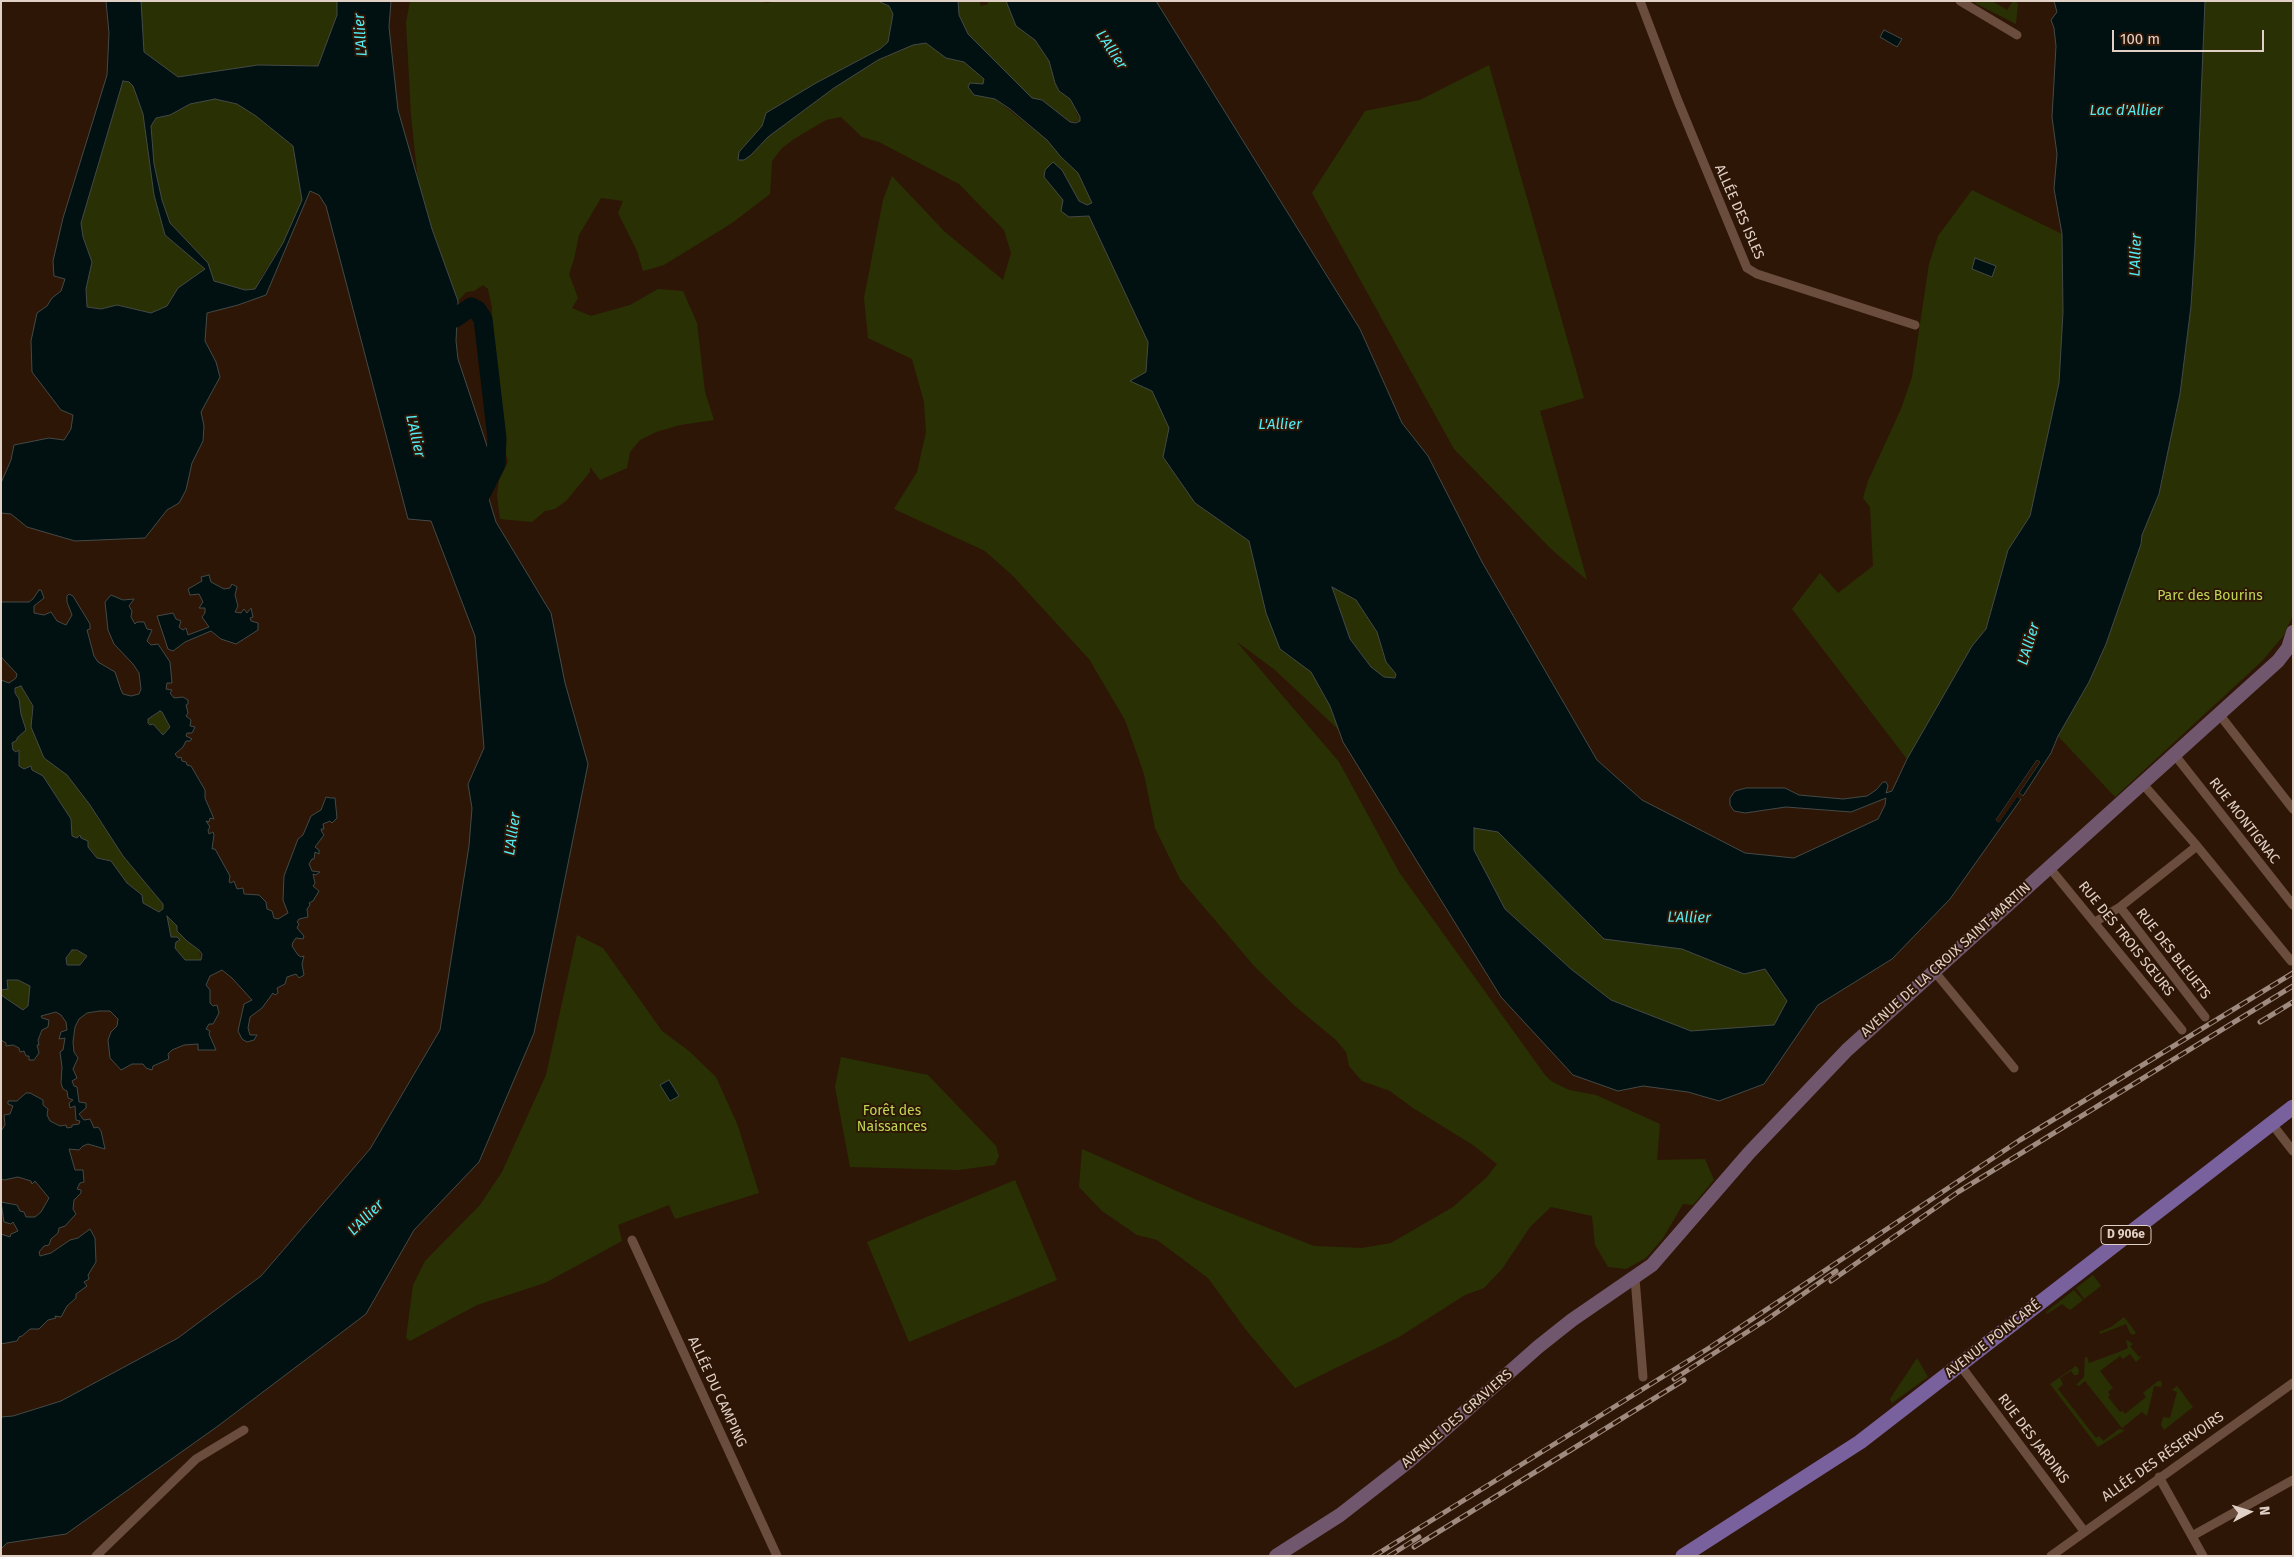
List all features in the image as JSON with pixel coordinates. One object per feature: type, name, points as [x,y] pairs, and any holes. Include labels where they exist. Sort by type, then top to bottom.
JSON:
[{"type":"main road","name":"AVENUE POINCARÉ","points":[[1684,1556],[1841,1455],[2293,1107]]},
{"type":"street","name":"ALLÉE DES ISLES","points":[[1640,1],[1678,101],[1747,268],[1757,274],[1916,325]]},
{"type":"street","points":[[1960,1],[2017,35]]},
{"type":"street","points":[[2291,653],[2293,632]]},
{"type":"street","name":"AVENUE DE LA CROIX SAINT-MARTIN","points":[[1635,1278],[1652,1265],[1803,1094],[1847,1050],[2278,661],[2291,653]]},
{"type":"street","points":[[2219,714],[2293,809]]},
{"type":"street","name":"RUE MONTIGNAC","points":[[2174,754],[2293,906]]},
{"type":"street","points":[[2142,783],[2197,846],[2291,962]]},
{"type":"street","points":[[2095,922],[2120,907],[2197,846]]},
{"type":"street","name":"RUE DES TROIS SŒURS","points":[[2049,867],[2182,1030]]},
{"type":"street","name":"RUE DES BLEUETS","points":[[2120,907],[2205,1017]]},
{"type":"street","points":[[1934,970],[2014,1068]]},
{"type":"street","points":[[2272,1124],[2293,1151]]},
{"type":"street","name":"ALLÉE DU CAMPING","points":[[632,1240],[777,1556]]},
{"type":"street","points":[[1635,1278],[1643,1377]]},
{"type":"street","name":"AVENUE DES GRAVIERS","points":[[1276,1556],[1340,1515],[1408,1462],[1544,1342],[1572,1320],[1635,1278]]},
{"type":"street","name":"RUE DES JARDINS","points":[[1960,1365],[2084,1531]]},
{"type":"street","name":"ALLÉE DES RÉSERVOIRS","points":[[2051,1556],[2293,1382]]},
{"type":"street","points":[[96,1556],[196,1459],[244,1430]]},
{"type":"street","points":[[2159,1477],[2203,1556]]},
{"type":"street","points":[[2192,1536],[2293,1480]]},
{"type":"green space","points":[[141,1],[337,1],[337,15],[318,66],[258,65],[178,77],[144,52]]},
{"type":"green space","points":[[410,1],[758,1],[767,3],[778,1],[878,1],[889,6],[893,14],[888,42],[880,49],[816,83],[766,113],[762,126],[739,152],[751,155],[768,137],[834,88],[878,60],[913,45],[926,43],[946,58],[964,62],[984,79],[984,84],[980,84],[974,95],[995,99],[1047,140],[1078,173],[1092,203],[1087,205],[1079,202],[1062,170],[1044,177],[1079,217],[1089,216],[1148,342],[1146,372],[1169,428],[1163,457],[1195,503],[1249,541],[1280,648],[1311,672],[1330,706],[1339,730],[1275,670],[1236,641],[1339,762],[1399,872],[1545,1075],[1551,1081],[1569,1090],[1596,1095],[1660,1124],[1657,1160],[1705,1159],[1714,1180],[1693,1205],[1683,1204],[1663,1238],[1646,1258],[1626,1269],[1608,1267],[1595,1245],[1592,1216],[1551,1207],[1530,1227],[1502,1269],[1484,1288],[1465,1295],[1399,1337],[1295,1388],[1246,1330],[1208,1278],[1157,1240],[1137,1235],[1102,1211],[1079,1187],[1082,1149],[1197,1200],[1314,1246],[1362,1248],[1391,1243],[1453,1207],[1487,1177],[1497,1164],[1473,1145],[1413,1108],[1390,1091],[1362,1081],[1349,1066],[1346,1052],[1336,1040],[1295,1006],[1255,967],[1180,879],[1155,828],[1144,774],[1125,720],[1089,659],[1013,576],[985,551],[894,509],[917,472],[926,432],[924,402],[912,359],[868,338],[864,298],[883,200],[892,176],[944,231],[1003,280],[1011,253],[1004,230],[959,184],[879,142],[862,137],[841,117],[826,120],[782,148],[772,161],[770,194],[732,223],[664,265],[643,271],[637,251],[618,213],[623,201],[601,198],[579,235],[569,274],[578,298],[572,308],[591,316],[630,305],[658,289],[683,291],[697,323],[705,392],[714,420],[680,425],[656,432],[640,440],[630,452],[627,468],[600,480],[590,467],[590,472],[566,501],[555,509],[545,511],[532,522],[500,519],[497,496],[499,480],[508,462],[496,413],[491,362],[492,308],[488,289],[483,285],[474,291],[466,292],[458,301],[432,229],[418,181],[411,115],[406,22]]},
{"type":"green space","points":[[958,1],[979,1],[981,6],[988,4],[988,1],[1006,1],[1016,26],[1035,40],[1049,61],[1059,91],[1070,98],[1080,121],[1070,122],[1042,100],[1032,98],[968,34],[959,15]]},
{"type":"green space","points":[[1976,1],[1992,1],[2007,10],[2013,1],[2018,3],[2016,24],[1975,3]]},
{"type":"green space","name":"Parc des Bourins","points":[[2205,1],[2293,1],[2293,615],[2284,635],[2262,661],[2115,797],[2058,736],[2089,682],[2106,644],[2141,544],[2142,535],[2159,494],[2180,394],[2191,306],[2195,245]]},
{"type":"green space","points":[[1489,65],[1584,398],[1540,411],[1587,580],[1551,549],[1454,449],[1312,193],[1365,111],[1420,100]]},
{"type":"green space","points":[[123,81],[129,82],[133,86],[143,114],[154,195],[165,235],[205,269],[178,288],[167,306],[151,313],[118,305],[101,309],[87,307],[86,289],[92,262],[83,237],[81,223]]},
{"type":"green space","points":[[215,99],[237,104],[256,116],[293,146],[302,200],[283,243],[261,277],[256,289],[245,290],[214,281],[208,263],[170,223],[162,200],[154,164],[151,126],[156,118],[170,115],[190,104]]},
{"type":"green space","points":[[1972,190],[2062,234],[2063,312],[2059,383],[2030,516],[2008,550],[1986,629],[1972,646],[1907,759],[1792,609],[1820,573],[1838,593],[1873,566],[1870,507],[1863,498],[1868,481],[1901,409],[1912,377],[1929,264],[1938,236]]},
{"type":"green space","points":[[1332,586],[1356,600],[1377,632],[1383,654],[1396,674],[1395,678],[1383,677],[1371,667],[1350,639]]},
{"type":"green space","points":[[21,686],[33,707],[31,716],[44,758],[67,775],[90,805],[123,856],[163,904],[163,909],[159,912],[143,903],[142,895],[127,883],[111,861],[97,858],[88,847],[88,841],[72,836],[71,819],[43,776],[27,767],[24,769],[19,766],[19,750],[16,753],[13,750],[11,742],[16,740],[25,727],[19,699],[15,693],[15,688]]},
{"type":"green space","points":[[162,711],[170,728],[163,735],[153,724],[150,725],[148,723],[148,719]]},
{"type":"green space","points":[[1474,827],[1498,832],[1604,939],[1682,949],[1744,974],[1765,969],[1787,1001],[1774,1025],[1691,1031],[1611,1000],[1571,969],[1505,909],[1474,850]]},
{"type":"green space","points":[[166,915],[177,926],[187,941],[199,950],[201,960],[185,960],[175,948],[176,942],[180,941],[171,937]]},
{"type":"green space","points":[[577,935],[603,948],[662,1031],[689,1051],[716,1077],[738,1126],[759,1193],[675,1219],[669,1205],[618,1225],[622,1241],[545,1283],[477,1305],[410,1341],[406,1338],[413,1285],[425,1261],[480,1205],[502,1172],[546,1075]]},
{"type":"green space","points":[[72,950],[83,953],[87,958],[80,965],[68,966],[66,958]]},
{"type":"green space","points":[[7,980],[18,980],[30,986],[28,1006],[23,1011],[1,995],[1,990]]},
{"type":"green space","name":"Forêt des Naissances","points":[[841,1057],[928,1075],[996,1146],[999,1156],[995,1165],[959,1170],[850,1167],[835,1087]]},
{"type":"green space","points":[[1015,1180],[1057,1280],[909,1342],[867,1242]]},
{"type":"green space","points":[[2093,1275],[2101,1286],[2084,1299],[2076,1288]]},
{"type":"green space","points":[[2074,1290],[2083,1300],[2070,1310],[2062,1304],[2047,1314],[2046,1312]]},
{"type":"green space","points":[[2124,1317],[2136,1333],[2133,1335],[2130,1333],[2126,1324],[2100,1334],[2099,1332],[2111,1327]]},
{"type":"green space","points":[[2127,1340],[2133,1344],[2130,1346],[2139,1357],[2142,1356],[2136,1362],[2130,1354],[2123,1359],[2120,1356],[2100,1371],[2113,1388],[2108,1392],[2110,1395],[2108,1397],[2120,1412],[2123,1411],[2125,1414],[2146,1397],[2143,1393],[2158,1381],[2161,1381],[2162,1384],[2161,1387],[2154,1386],[2147,1416],[2142,1412],[2122,1428],[2085,1381],[2079,1386],[2076,1385],[2084,1377],[2085,1357],[2087,1357],[2089,1363],[2119,1352],[2128,1348]]},
{"type":"green space","points":[[1917,1358],[1928,1377],[1892,1403],[1890,1399]]},
{"type":"green space","points":[[2076,1366],[2079,1370],[2078,1375],[2074,1375],[2071,1371],[2060,1378],[2063,1384],[2058,1389],[2096,1438],[2099,1436],[2103,1441],[2119,1429],[2125,1430],[2098,1447],[2050,1384]]},
{"type":"green space","points":[[2177,1386],[2193,1407],[2164,1430],[2161,1425],[2163,1417],[2170,1418],[2177,1392],[2172,1390]]},
{"type":"water","name":"L'Allier","points":[[106,1],[141,1],[144,52],[178,77],[258,65],[318,66],[337,15],[337,1],[391,1],[389,27],[398,110],[432,229],[458,301],[456,341],[458,359],[488,449],[489,499],[496,522],[551,613],[565,683],[588,764],[534,1033],[479,1162],[414,1230],[366,1314],[218,1426],[66,1534],[7,1543],[1,1549],[1,1417],[13,1416],[61,1401],[178,1338],[261,1276],[370,1149],[440,1030],[469,846],[472,808],[468,784],[484,748],[475,636],[431,521],[408,519],[326,206],[319,195],[310,191],[266,295],[207,313],[205,341],[216,362],[220,377],[201,412],[204,426],[203,441],[192,463],[186,490],[179,503],[167,510],[145,538],[75,541],[27,527],[11,514],[1,513],[1,483],[11,460],[14,445],[49,438],[64,440],[71,429],[73,415],[61,410],[32,372],[31,341],[37,313],[47,306],[52,298],[61,291],[65,279],[54,276],[53,261],[63,218],[107,75],[109,33]],"holes":[[[123,81],[129,82],[133,86],[143,114],[154,195],[165,235],[205,269],[178,288],[167,306],[151,313],[117,305],[101,309],[87,307],[86,289],[92,262],[83,237],[81,223]],[[215,99],[237,104],[256,116],[293,146],[302,200],[283,243],[255,289],[245,290],[214,281],[208,263],[170,223],[162,200],[154,164],[151,126],[156,118],[170,115],[190,104]]]},
{"type":"water","name":"L'Allier","points":[[878,1],[958,1],[959,15],[968,34],[1032,98],[1042,100],[1070,122],[1076,123],[1080,121],[1080,117],[1070,99],[1059,91],[1049,61],[1035,40],[1016,26],[1006,1],[1156,1],[1360,329],[1402,423],[1428,456],[1482,562],[1597,760],[1642,800],[1745,853],[1794,858],[1878,819],[1885,805],[1886,798],[1851,812],[1786,807],[1745,813],[1734,811],[1730,805],[1730,798],[1735,791],[1746,788],[1785,788],[1799,795],[1843,799],[1867,796],[1883,782],[1886,782],[1888,786],[1886,793],[1892,791],[1907,759],[1972,646],[1986,629],[2008,550],[2030,516],[2059,383],[2063,312],[2062,234],[2054,189],[2057,154],[2052,117],[2056,46],[2051,20],[2057,12],[2054,1],[2205,1],[2195,245],[2191,306],[2180,394],[2159,494],[2142,535],[2141,544],[2106,644],[2089,682],[2058,736],[2051,753],[2023,796],[2019,793],[2040,762],[2037,760],[1996,820],[1999,822],[2017,796],[2021,799],[1950,899],[1892,959],[1818,1005],[1764,1084],[1719,1101],[1688,1092],[1643,1086],[1618,1091],[1573,1075],[1501,997],[1343,742],[1330,706],[1311,672],[1280,649],[1266,613],[1249,541],[1195,503],[1163,457],[1169,428],[1152,391],[1130,381],[1146,372],[1148,342],[1089,216],[1069,217],[1061,211],[1063,200],[1044,177],[1045,170],[1053,162],[1062,170],[1079,201],[1087,205],[1092,203],[1078,173],[1047,140],[1010,109],[995,99],[974,95],[968,87],[970,83],[983,84],[984,79],[964,62],[946,58],[926,43],[913,45],[878,60],[834,88],[768,137],[751,155],[744,160],[738,160],[739,152],[762,126],[766,113],[816,83],[880,49],[888,42],[893,14],[889,6]],"holes":[[[1332,587],[1356,600],[1377,632],[1386,662],[1396,674],[1395,678],[1384,677],[1371,667],[1350,639]],[[1474,828],[1498,832],[1604,939],[1682,949],[1744,974],[1765,969],[1787,1001],[1774,1025],[1691,1031],[1611,1000],[1571,969],[1505,909],[1474,850]]]},
{"type":"water","points":[[1884,30],[1902,39],[1897,47],[1880,37]]},
{"type":"water","points":[[1975,258],[1996,266],[1992,277],[1972,269]]},
{"type":"water","points":[[209,575],[211,582],[224,589],[230,588],[232,584],[237,587],[235,595],[238,606],[235,612],[241,613],[244,609],[247,613],[251,608],[253,617],[250,618],[251,621],[258,623],[258,630],[236,644],[221,639],[211,631],[185,642],[173,651],[168,649],[157,616],[173,613],[176,619],[181,621],[179,627],[183,630],[186,628],[188,635],[209,627],[202,617],[205,613],[205,608],[199,608],[203,602],[199,594],[190,595],[188,589],[202,581],[201,577]]},
{"type":"water","points":[[41,590],[44,598],[34,606],[34,613],[44,615],[51,612],[57,621],[66,625],[72,615],[67,602],[67,596],[69,594],[73,596],[90,624],[90,629],[87,630],[94,656],[98,662],[115,672],[123,694],[131,696],[139,694],[141,689],[139,673],[114,644],[108,630],[105,602],[111,595],[123,600],[134,599],[129,606],[132,611],[131,617],[135,624],[137,622],[144,622],[147,629],[152,630],[147,641],[151,645],[158,644],[170,662],[172,683],[167,683],[166,689],[172,690],[170,693],[174,698],[183,697],[188,700],[186,705],[188,713],[186,716],[191,720],[190,726],[195,727],[192,733],[187,733],[186,736],[192,739],[186,741],[183,747],[175,754],[178,758],[181,757],[182,761],[186,762],[187,765],[191,766],[205,790],[205,798],[214,819],[210,818],[209,822],[206,821],[210,827],[208,830],[209,834],[213,832],[214,835],[212,849],[215,849],[230,876],[229,882],[234,881],[237,889],[243,888],[244,894],[259,895],[266,902],[267,909],[272,911],[274,918],[278,919],[288,913],[283,900],[284,876],[298,839],[303,835],[311,816],[321,810],[326,797],[335,798],[337,818],[332,823],[330,821],[323,824],[324,829],[321,829],[324,835],[315,847],[319,850],[319,854],[315,852],[314,859],[309,864],[312,871],[320,872],[316,875],[313,874],[315,883],[313,886],[319,891],[313,901],[309,903],[310,905],[307,909],[308,917],[299,919],[297,922],[299,924],[297,928],[304,936],[303,939],[296,938],[292,946],[298,955],[304,956],[302,964],[304,975],[299,978],[296,974],[287,977],[285,984],[277,988],[278,993],[275,995],[273,993],[262,1008],[250,1017],[248,1028],[250,1035],[257,1035],[254,1040],[247,1042],[242,1039],[238,1031],[244,1004],[252,1000],[222,970],[210,976],[206,985],[210,990],[210,1003],[213,1006],[217,1005],[219,1013],[213,1024],[209,1024],[206,1029],[210,1031],[209,1034],[216,1050],[198,1050],[198,1044],[184,1045],[172,1050],[168,1054],[169,1059],[153,1066],[152,1070],[146,1068],[143,1064],[132,1064],[121,1070],[110,1058],[108,1040],[111,1032],[117,1026],[118,1019],[110,1011],[99,1011],[87,1013],[79,1019],[75,1027],[73,1042],[74,1052],[78,1058],[73,1069],[77,1078],[72,1081],[74,1086],[77,1087],[79,1102],[86,1103],[86,1108],[79,1114],[84,1120],[90,1119],[94,1128],[98,1127],[101,1131],[105,1149],[88,1144],[79,1150],[69,1149],[75,1170],[83,1170],[84,1182],[80,1183],[77,1189],[81,1190],[81,1193],[74,1200],[73,1209],[76,1214],[65,1226],[59,1228],[58,1233],[51,1239],[49,1245],[44,1246],[39,1252],[40,1256],[51,1253],[90,1229],[95,1238],[96,1262],[88,1275],[89,1279],[84,1282],[87,1286],[76,1294],[76,1298],[67,1306],[61,1317],[55,1316],[56,1318],[48,1320],[39,1329],[30,1329],[19,1337],[17,1341],[1,1344],[1,1234],[10,1237],[11,1234],[18,1231],[13,1222],[11,1224],[4,1222],[1,1202],[17,1205],[26,1217],[35,1217],[41,1212],[49,1198],[35,1181],[32,1184],[31,1181],[18,1177],[1,1179],[1,1131],[5,1125],[4,1115],[10,1114],[13,1106],[8,1104],[8,1101],[17,1101],[26,1093],[30,1093],[43,1100],[43,1105],[48,1109],[47,1115],[50,1121],[60,1126],[66,1125],[67,1128],[79,1124],[80,1121],[76,1120],[75,1106],[70,1108],[69,1103],[73,1100],[68,1098],[67,1091],[63,1089],[61,1083],[62,1067],[60,1052],[63,1050],[65,1038],[59,1039],[61,1032],[67,1030],[66,1022],[61,1015],[56,1012],[41,1016],[49,1020],[48,1027],[42,1030],[38,1040],[39,1045],[37,1045],[39,1053],[34,1060],[29,1060],[29,1056],[26,1056],[24,1051],[20,1052],[19,1048],[13,1045],[6,1046],[6,1043],[1,1040],[1,995],[23,1010],[28,1006],[30,986],[18,980],[7,980],[8,989],[1,990],[1,680],[9,683],[16,678],[17,674],[1,655],[1,602],[29,602]],"holes":[[[21,686],[33,706],[31,727],[44,758],[67,775],[90,805],[123,856],[163,904],[163,909],[159,912],[143,903],[142,895],[127,883],[111,861],[97,858],[88,847],[88,841],[81,838],[80,835],[77,838],[72,836],[71,819],[43,776],[32,770],[31,766],[24,769],[19,766],[19,750],[16,752],[13,750],[12,743],[26,730],[15,688]],[[160,711],[170,727],[163,735],[153,724],[150,725],[148,723],[148,719]],[[167,916],[177,926],[177,931],[199,950],[202,954],[201,960],[185,960],[175,948],[176,942],[180,940],[177,937],[171,937]],[[72,950],[77,950],[87,956],[80,965],[67,965],[66,958]]]},
{"type":"water","points":[[669,1080],[679,1096],[670,1101],[660,1085]]},
{"type":"pier","points":[[2037,760],[2040,762],[2019,793],[2023,796],[2021,799],[2017,797],[1999,823],[1996,820]]},
{"type":"waterway","points":[[438,304],[455,318],[471,307],[477,310],[483,319],[497,438],[496,464],[477,502]]},
{"type":"railway","points":[[1374,1556],[1709,1348],[2020,1140],[2293,973]]},
{"type":"railway","points":[[1831,1281],[1958,1192],[2293,986]]},
{"type":"railway","points":[[2260,1022],[2293,1002]]},
{"type":"railway","points":[[1674,1379],[1769,1318],[1836,1271]]},
{"type":"railway","points":[[1414,1547],[1684,1380]]},
{"type":"railway","points":[[1389,1556],[1419,1537]]},
{"type":"water label","name":"Lac d'Allier","points":[[2126,111]]}]
